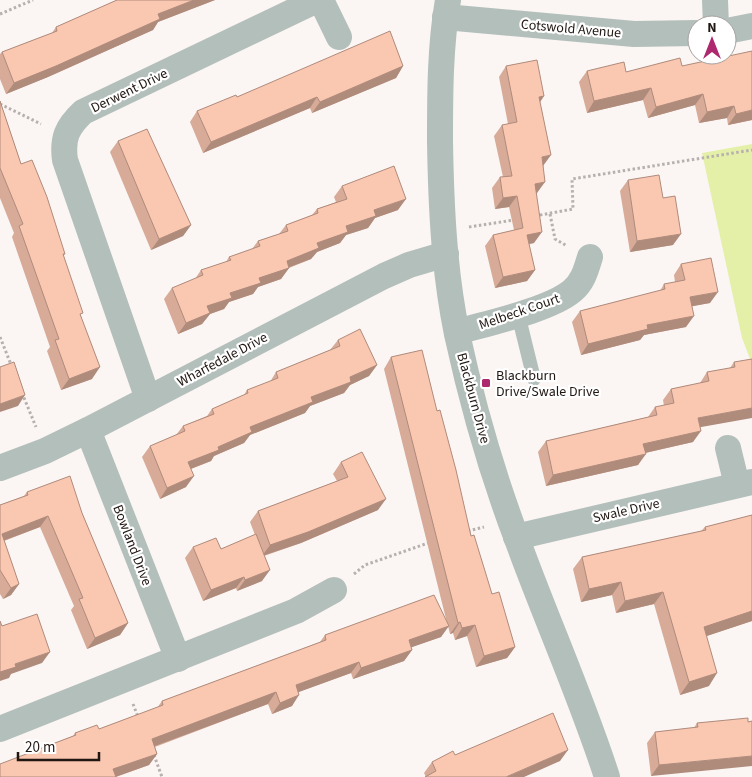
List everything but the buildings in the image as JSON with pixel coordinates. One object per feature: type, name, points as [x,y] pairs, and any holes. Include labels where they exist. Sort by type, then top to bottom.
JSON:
[{"type":"street","name":"Derwent Drive","points":[[64,135],[72,122],[83,112],[317,0]]},
{"type":"street","points":[[321,0],[338,37]]},
{"type":"street","points":[[715,0],[716,15]]},
{"type":"street","name":"Cotswold Avenue","points":[[446,9],[634,34],[687,33]]},
{"type":"street","name":"Blackburn Drive","points":[[446,9],[440,103],[445,243],[457,332],[484,438],[513,528],[607,777]]},
{"type":"street","points":[[737,29],[752,26]]},
{"type":"street","points":[[64,135],[65,160],[148,398]]},
{"type":"street","name":"Wharfedale Drive","points":[[0,468],[45,451],[88,430],[384,276],[409,265],[445,243]]},
{"type":"street","name":"Melbeck Court","points":[[457,332],[559,300],[574,289],[585,274],[590,257]]},
{"type":"street","name":"Bowland Drive","points":[[88,430],[178,659]]},
{"type":"street","name":"Swale Drive","points":[[513,528],[745,484],[728,448]]},
{"type":"street","points":[[0,729],[296,611],[334,590]]},
{"type":"lane","points":[[518,314],[534,379]]},
{"type":"path","points":[[0,14],[33,0]]},
{"type":"path","points":[[0,104],[64,135]]},
{"type":"path","points":[[531,217],[573,209],[572,179],[752,150]]},
{"type":"path","points":[[550,214],[555,239],[590,257]]},
{"type":"path","points":[[445,243],[521,219]]},
{"type":"path","points":[[0,337],[14,372]]},
{"type":"path","points":[[21,390],[45,451]]},
{"type":"path","points":[[465,532],[513,528]]},
{"type":"path","points":[[334,590],[365,565],[438,540]]},
{"type":"path","points":[[124,680],[142,725]]},
{"type":"path","points":[[152,752],[162,777]]},
{"type":"green space","points":[[752,144],[752,364],[742,338],[702,153]]},
{"type":"place","name":"Blackburn Drive/Swale Drive","points":[[486,383]]}]
